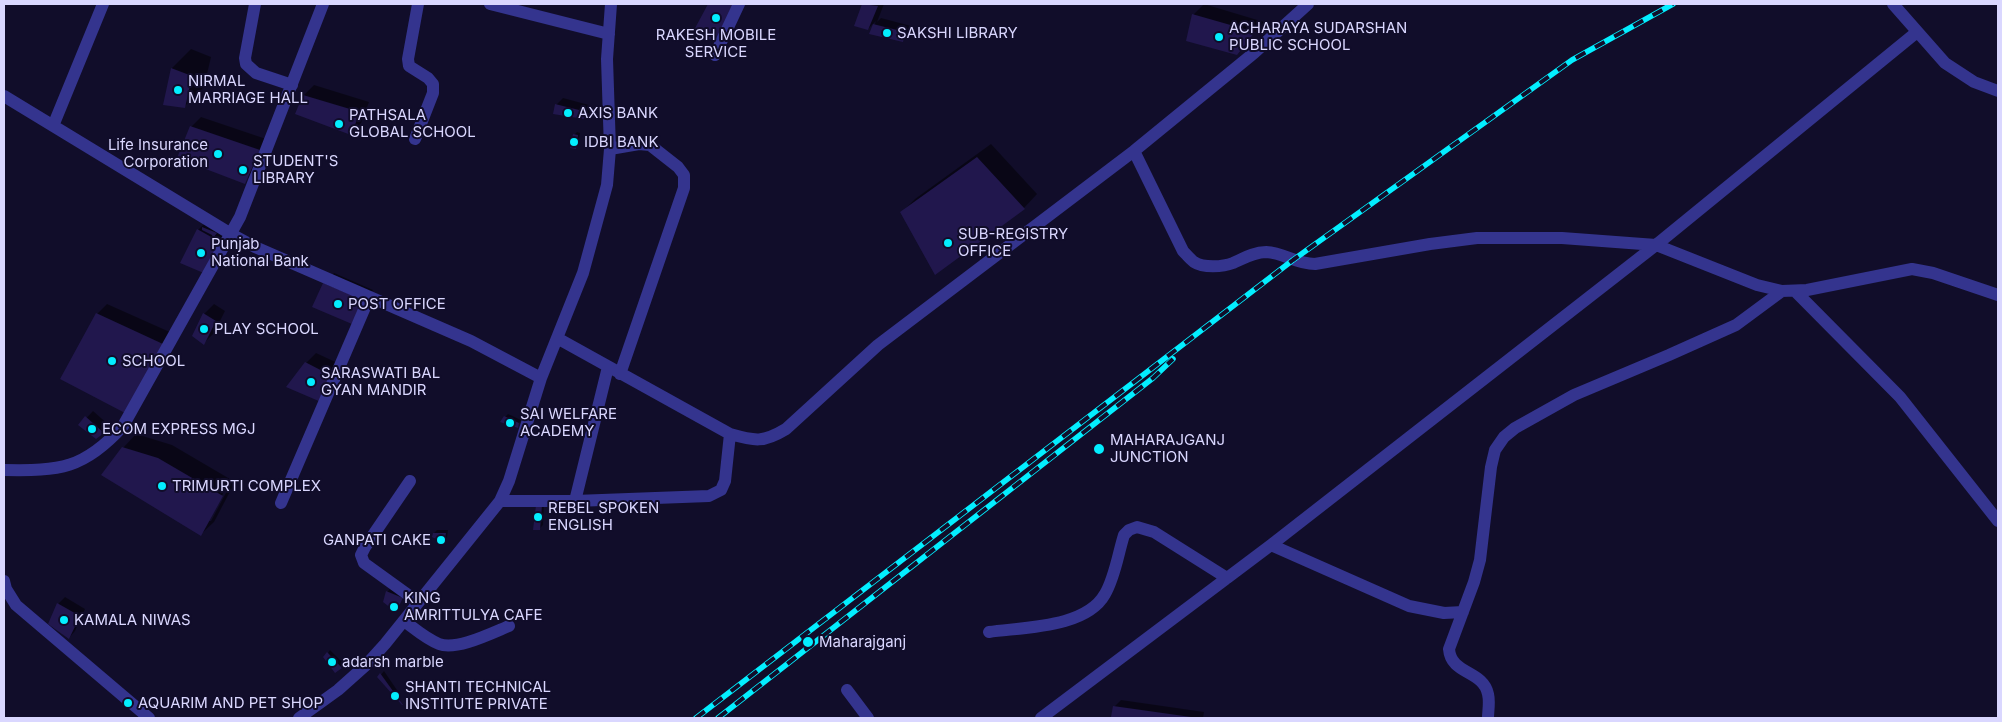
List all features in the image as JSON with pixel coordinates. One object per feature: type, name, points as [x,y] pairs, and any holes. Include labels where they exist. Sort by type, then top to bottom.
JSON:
[{"type":"street","points":[[53,126],[103,4]]},
{"type":"street","points":[[255,4],[245,58],[246,64],[256,73],[292,85]]},
{"type":"street","points":[[4,470],[38,471],[61,468],[83,460],[106,445],[123,426],[240,217],[323,4]]},
{"type":"street","points":[[415,139],[433,93],[433,84],[428,78],[408,66],[418,4]]},
{"type":"street","points":[[490,4],[609,34]]},
{"type":"street","points":[[298,718],[354,678],[385,644],[500,502],[541,378],[591,250],[607,185],[610,149],[608,60],[611,4]]},
{"type":"street","points":[[715,55],[739,4]]},
{"type":"street","points":[[557,338],[730,434],[749,439],[769,439],[786,429],[878,345],[1134,151],[1275,35],[1308,4]]},
{"type":"street","points":[[1893,4],[1945,63],[1974,82],[1998,91]]},
{"type":"street","points":[[1040,718],[1271,545],[1656,245],[1917,32]]},
{"type":"street","points":[[4,96],[231,234],[281,260],[471,341],[541,378]]},
{"type":"street","points":[[610,149],[639,144],[650,145],[678,167],[684,176],[684,188],[620,374]]},
{"type":"street","points":[[1134,151],[1183,251],[1195,263],[1210,266],[1230,264],[1252,254],[1265,252],[1280,254],[1303,264],[1315,264],[1430,244],[1477,238],[1562,238],[1656,245],[1757,285],[1789,291],[1912,269],[1933,273],[1998,295]]},
{"type":"street","points":[[1789,291],[1900,397],[1998,521]]},
{"type":"street","points":[[1488,718],[1488,694],[1484,684],[1458,667],[1450,658],[1449,648],[1474,582],[1480,560],[1491,467],[1495,450],[1504,437],[1516,428],[1574,395],[1736,324],[1789,291]]},
{"type":"street","points":[[281,503],[369,298]]},
{"type":"street","points":[[575,501],[608,366]]},
{"type":"street","points":[[500,502],[709,496],[721,490],[724,481],[730,434]]},
{"type":"street","points":[[410,481],[361,555],[364,563],[418,602]]},
{"type":"street","points":[[990,632],[1058,623],[1075,618],[1098,604],[1105,594],[1124,536],[1129,530],[1137,526],[1154,532],[1226,578]]},
{"type":"street","points":[[1271,545],[1400,603],[1425,610],[1462,612]]},
{"type":"street","points":[[4,581],[16,605],[150,718]]},
{"type":"street","points":[[404,621],[433,642],[449,646],[459,645],[509,626]]},
{"type":"street","points":[[847,690],[868,718]]},
{"type":"building","name":"RAKESH MOBILE SERVICE","points":[[708,4],[739,4],[718,43],[693,32]]},
{"type":"building","points":[[862,4],[878,6],[868,30],[854,26]]},
{"type":"building","name":"ACHARAYA SUDARSHAN PUBLIC SCHOOL","points":[[1192,14],[1255,32],[1237,55],[1186,41]]},
{"type":"building","name":"SAKSHI LIBRARY","points":[[873,24],[905,32],[903,42],[869,34]]},
{"type":"building","name":"NIRMAL MARRIAGE HALL","points":[[171,68],[192,76],[185,108],[163,105]]},
{"type":"building","name":"PATHSALA GLOBAL SCHOOL","points":[[303,95],[360,112],[351,135],[295,114]]},
{"type":"building","name":"AXIS BANK","points":[[555,104],[583,111],[584,119],[553,114]]},
{"type":"building","name":"Life Insurance Corporation","points":[[190,126],[260,150],[245,184],[177,158]]},
{"type":"building","name":"IDBI BANK","points":[[573,134],[578,135],[576,149],[570,148]]},
{"type":"building","name":"SUB-REGISTRY OFFICE","points":[[977,157],[1025,209],[935,275],[900,212]]},
{"type":"building","points":[[202,227],[217,233],[213,238],[212,235],[202,230]]},
{"type":"building","name":"Punjab National Bank","points":[[197,229],[222,243],[206,274],[180,263]]},
{"type":"building","name":"POST OFFICE","points":[[323,283],[364,300],[352,324],[312,307]]},
{"type":"building","name":"SCHOOL","points":[[96,313],[163,344],[125,413],[60,379]]},
{"type":"building","name":"PLAY SCHOOL","points":[[203,313],[216,321],[204,345],[192,336]]},
{"type":"building","name":"SARASWATI BAL GYAN MANDIR","points":[[305,362],[334,377],[321,402],[286,387]]},
{"type":"building","name":"ECOM EXPRESS MGJ","points":[[85,416],[104,433],[96,439],[78,425]]},
{"type":"building","name":"SAI WELFARE ACADEMY","points":[[504,416],[519,423],[518,428],[500,422]]},
{"type":"building","name":"TRIMURTI COMPLEX","points":[[122,447],[158,458],[223,496],[201,536],[101,475]]},
{"type":"building","name":"REBEL SPOKEN ENGLISH","points":[[536,505],[542,505],[540,530],[533,530]]},
{"type":"building","name":"GANPATI CAKE","points":[[433,533],[446,533],[444,543],[432,537]]},
{"type":"building","name":"KING AMRITTULYA CAFE","points":[[386,591],[403,598],[396,612],[383,602]]},
{"type":"building","name":"KAMALA NIWAS","points":[[57,603],[80,616],[69,639],[48,624]]},
{"type":"building","name":"adarsh marble","points":[[327,652],[342,668],[335,673],[323,657]]},
{"type":"building","name":"SHANTI TECHNICAL INSTITUTE PRIVATE","points":[[380,673],[403,705],[377,677]]},
{"type":"building","points":[[1113,706],[1191,717],[1191,718],[1111,717]]},
{"type":"railway","points":[[696,718],[1293,260],[1572,60],[1673,4]]},
{"type":"railway","points":[[718,718],[1153,378],[1173,359]]},
{"type":"place","name":"RAKESH MOBILE SERVICE","points":[[716,18]]},
{"type":"place","name":"SAKSHI LIBRARY","points":[[887,33]]},
{"type":"place","name":"ACHARAYA SUDARSHAN PUBLIC SCHOOL","points":[[1219,37]]},
{"type":"place","name":"NIRMAL MARRIAGE HALL","points":[[178,90]]},
{"type":"place","name":"AXIS BANK","points":[[568,113]]},
{"type":"place","name":"PATHSALA GLOBAL SCHOOL","points":[[339,124]]},
{"type":"place","name":"IDBI BANK","points":[[574,142]]},
{"type":"place","name":"Life Insurance Corporation","points":[[218,154]]},
{"type":"place","name":"STUDENT'S LIBRARY","points":[[243,170]]},
{"type":"place","name":"SUB-REGISTRY OFFICE","points":[[948,243]]},
{"type":"place","name":"Punjab National Bank","points":[[201,253]]},
{"type":"place","name":"POST OFFICE","points":[[338,304]]},
{"type":"place","name":"PLAY SCHOOL","points":[[204,329]]},
{"type":"place","name":"SCHOOL","points":[[112,361]]},
{"type":"place","name":"SARASWATI BAL GYAN MANDIR","points":[[311,382]]},
{"type":"place","name":"SAI WELFARE ACADEMY","points":[[510,423]]},
{"type":"place","name":"ECOM EXPRESS MGJ","points":[[92,429]]},
{"type":"place","name":"MAHARAJGANJ JUNCTION","points":[[1099,449]]},
{"type":"place","name":"TRIMURTI COMPLEX","points":[[162,486]]},
{"type":"place","name":"REBEL SPOKEN ENGLISH","points":[[538,517]]},
{"type":"place","name":"GANPATI CAKE","points":[[441,540]]},
{"type":"place","name":"KING AMRITTULYA CAFE","points":[[394,607]]},
{"type":"place","name":"KAMALA NIWAS","points":[[64,620]]},
{"type":"place","name":"Maharajganj","points":[[808,642]]},
{"type":"place","name":"adarsh marble","points":[[332,662]]},
{"type":"place","name":"SHANTI TECHNICAL INSTITUTE PRIVATE","points":[[395,696]]},
{"type":"place","name":"AQUARIM AND PET SHOP","points":[[128,703]]}]
